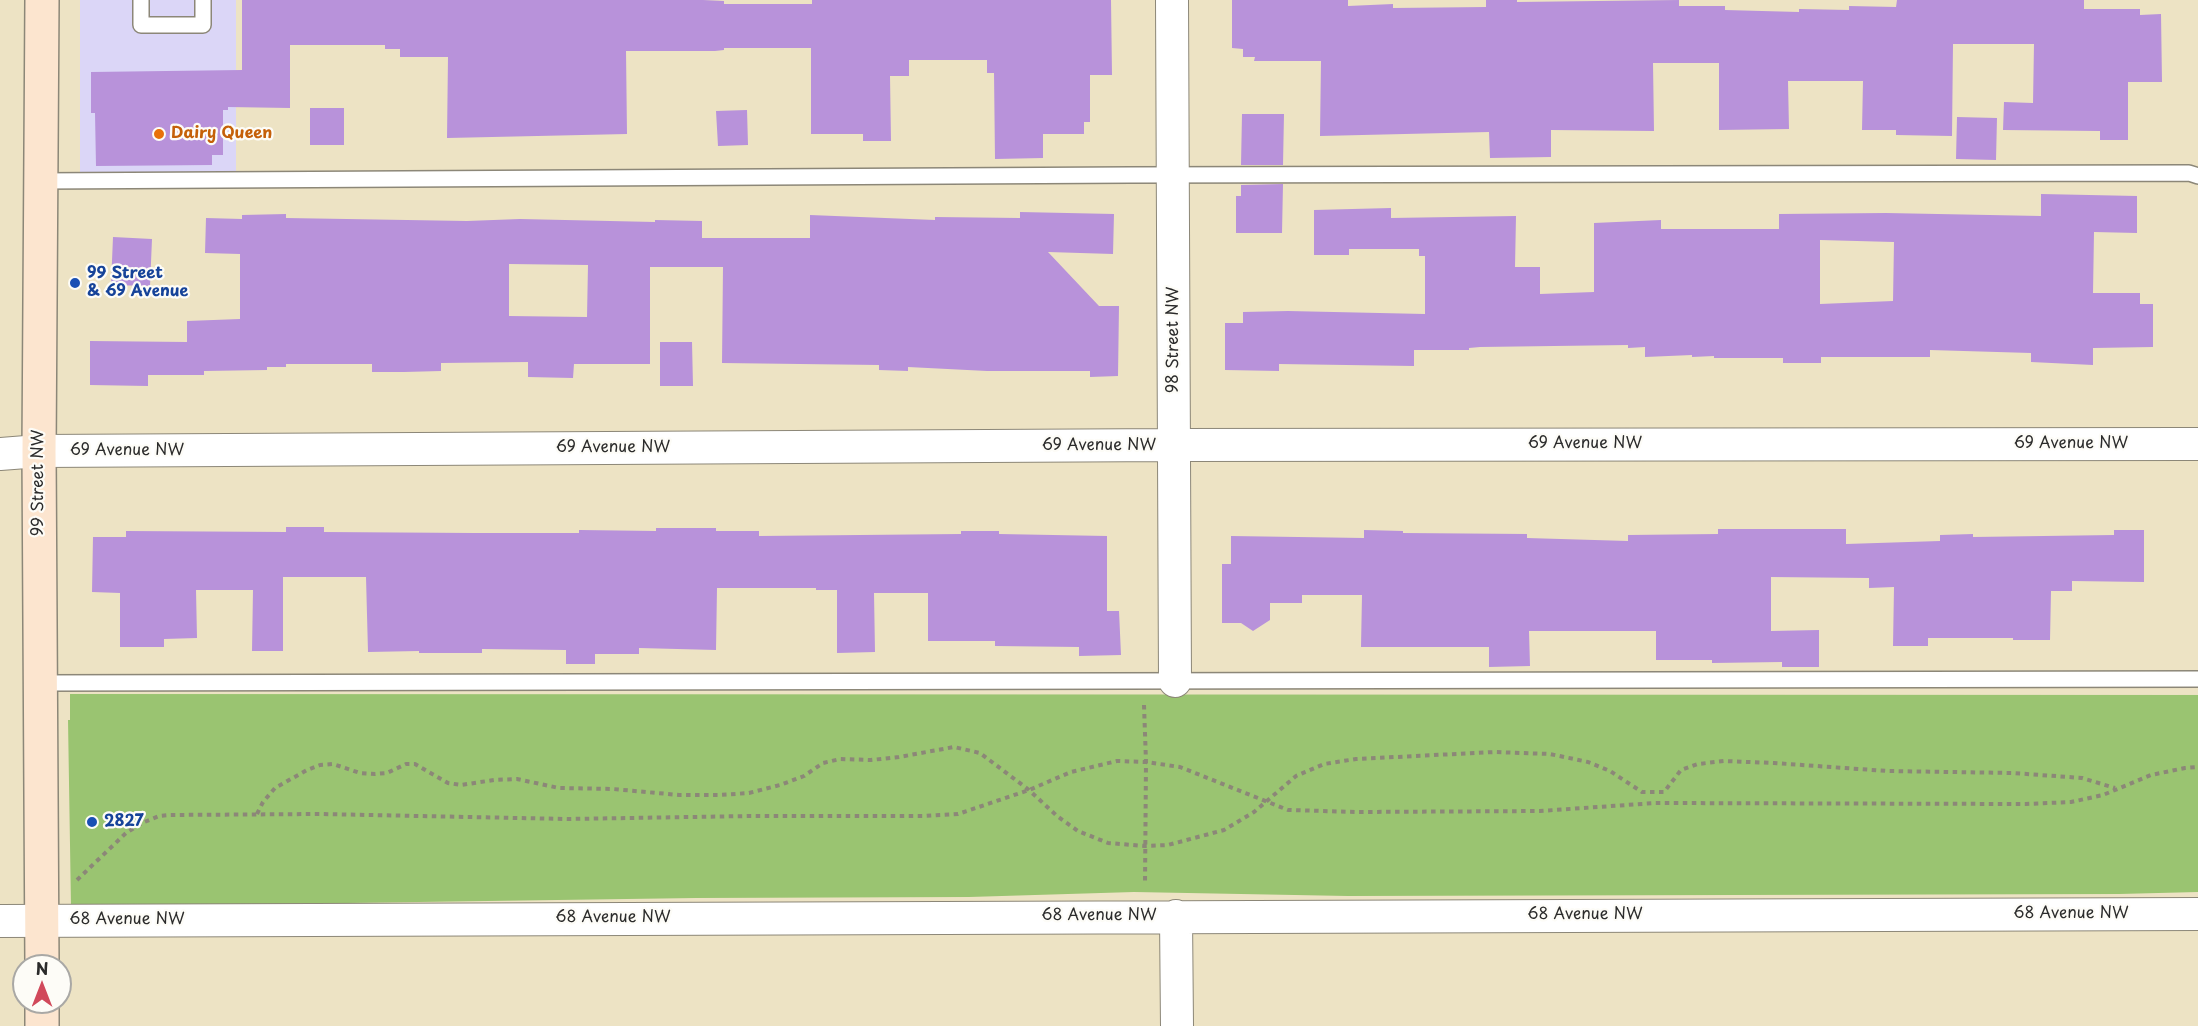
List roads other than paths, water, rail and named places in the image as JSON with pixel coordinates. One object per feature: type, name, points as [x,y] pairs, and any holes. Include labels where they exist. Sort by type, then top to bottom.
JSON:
[{"type":"main road","name":"99 Street NW","points":[[42,0],[39,451],[42,954]]},
{"type":"street","name":"98 Street NW","points":[[1172,0],[1175,681]]},
{"type":"street","name":"69 Avenue NW","points":[[0,454],[39,451],[1174,445],[2198,444]]},
{"type":"street","name":"68 Avenue NW","points":[[0,921],[2198,914]]},
{"type":"street","points":[[1176,916],[1177,1026]]},
{"type":"lane","points":[[141,0],[141,25],[203,25],[203,0]]},
{"type":"lane","points":[[40,181],[1174,175],[2190,173],[2198,176]]},
{"type":"lane","points":[[40,683],[2198,679]]},
{"type":"place","name":"Dairy Queen","points":[[159,134]]},
{"type":"place","name":"99 Street & 69 Avenue","points":[[75,283]]},
{"type":"place","name":"2827","points":[[92,822]]}]
